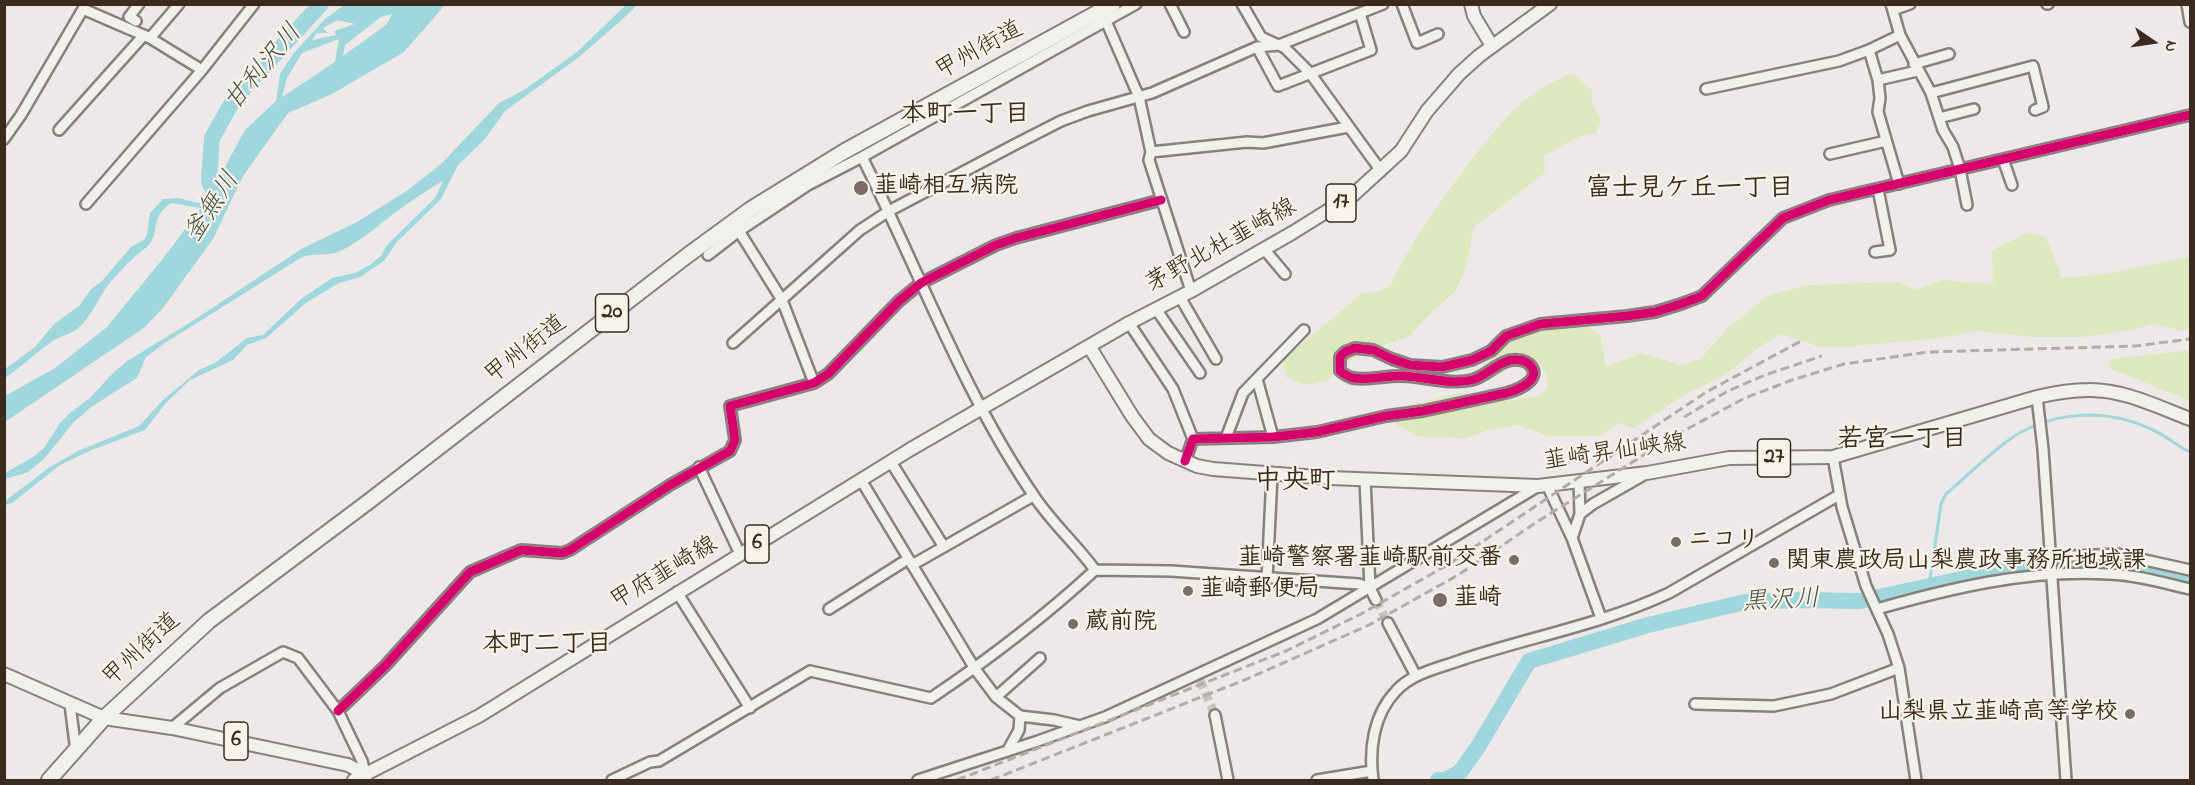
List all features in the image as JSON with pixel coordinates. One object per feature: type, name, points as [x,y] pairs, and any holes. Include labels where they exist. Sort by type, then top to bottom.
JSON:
[{"type":"highway","name":"甲州街道","points":[[49,780],[104,718],[209,621],[751,208],[845,151],[1113,4]]},
{"type":"main road","points":[[1471,4],[1474,16],[1492,45]]},
{"type":"main road","name":"茅野北杜韮崎線","points":[[1089,346],[1264,249],[1353,195],[1401,151],[1427,111],[1451,82],[1492,45],[1550,4]]},
{"type":"main road","name":"甲府韮崎線","points":[[362,778],[479,716],[861,480],[1089,346]]},
{"type":"main road","name":"韮崎昇仙峡線","points":[[1089,346],[1132,416],[1149,439],[1168,453],[1185,461],[1213,469],[1272,475],[1543,486],[1647,473],[1729,458],[1833,457],[2037,397],[2067,391],[2090,390],[2143,400],[2190,420]]},
{"type":"main road","points":[[4,675],[104,718]]},
{"type":"main road","name":"6","points":[[104,718],[172,728],[348,765],[362,778]]},
{"type":"street","points":[[136,21],[129,17],[139,4]]},
{"type":"street","points":[[58,130],[179,4]]},
{"type":"street","points":[[86,204],[202,70],[254,4]]},
{"type":"street","points":[[708,255],[739,231],[808,185],[1136,4]]},
{"type":"street","points":[[1170,4],[1184,32]]},
{"type":"street","points":[[1242,4],[1261,38],[1279,45],[1299,60],[1310,73],[1381,171]]},
{"type":"street","points":[[733,343],[860,230],[889,211],[1061,122],[1088,111],[1140,97],[1257,47],[1279,45],[1383,4]]},
{"type":"street","points":[[1402,4],[1418,43],[1438,34]]},
{"type":"street","points":[[1910,4],[1892,7],[1900,35],[1931,93],[1939,118],[1953,147],[1967,205]]},
{"type":"street","points":[[2187,4],[2190,21]]},
{"type":"street","points":[[4,140],[21,116],[82,9],[147,37],[202,70]]},
{"type":"street","points":[[1257,47],[1278,86],[1371,50],[1360,13]]},
{"type":"street","points":[[1106,21],[1140,97],[1151,152],[1149,160],[1185,294],[1216,358]]},
{"type":"street","points":[[1706,89],[1839,61],[1900,35]]},
{"type":"street","points":[[1869,50],[1878,80],[1880,98],[1878,112],[1899,184]]},
{"type":"street","points":[[1878,80],[1949,54]]},
{"type":"street","points":[[1931,93],[2033,66],[2043,107],[2035,110]]},
{"type":"street","points":[[1939,118],[1974,108]]},
{"type":"street","points":[[1193,439],[1273,437],[1317,432],[1506,393],[1532,380],[1534,373],[1529,364],[1515,359],[1496,365],[1480,377],[1469,380],[1455,381],[1403,376],[1351,378],[1340,371],[1340,357],[1355,348],[1373,350],[1399,362],[1442,367],[1472,360],[1491,351],[1506,336],[1540,324],[1655,312],[1702,296],[1783,218],[1829,200],[2190,115]]},
{"type":"street","points":[[1151,152],[1247,142],[1263,143],[1348,127]]},
{"type":"street","points":[[1830,154],[1887,141]]},
{"type":"street","points":[[862,157],[981,408],[1033,496],[1095,570]]},
{"type":"street","points":[[2003,159],[2012,185]]},
{"type":"street","points":[[1875,252],[1890,250],[1878,189]]},
{"type":"street","points":[[338,711],[385,666],[470,572],[521,550],[562,553],[570,550],[699,467],[730,451],[735,440],[730,406],[814,383],[828,374],[899,301],[921,283],[996,245],[1016,238],[1161,200]]},
{"type":"street","points":[[739,231],[782,300],[814,383]]},
{"type":"street","points":[[1264,249],[1285,274]]},
{"type":"street","points":[[1156,309],[1200,373]]},
{"type":"street","points":[[1129,323],[1173,389],[1193,439],[1185,461]]},
{"type":"street","points":[[1226,438],[1243,393],[1304,330]]},
{"type":"street","points":[[1257,379],[1273,437]]},
{"type":"street","points":[[2037,397],[2066,780]]},
{"type":"street","points":[[1833,457],[1839,495],[1869,593],[1899,668],[1916,780]]},
{"type":"street","points":[[891,462],[944,547]]},
{"type":"street","points":[[699,467],[740,554]]},
{"type":"street","points":[[1580,514],[1647,473]]},
{"type":"street","points":[[1267,579],[1272,475]]},
{"type":"street","points":[[861,480],[975,669],[996,697],[1020,716],[1080,726]]},
{"type":"street","points":[[1365,480],[1370,588],[1376,600]]},
{"type":"street","points":[[1572,538],[1580,514],[1579,482]]},
{"type":"street","points":[[918,780],[1105,717],[1199,677],[1317,619],[1543,486],[1572,538],[1601,618]]},
{"type":"street","points":[[1317,780],[1373,776],[1371,746],[1383,710],[1396,690],[1416,676],[1504,646],[1649,602],[1669,593],[1839,495]]},
{"type":"street","points":[[829,609],[910,562],[944,547],[1033,496]]},
{"type":"street","points":[[2050,557],[2118,554],[2190,570]]},
{"type":"street","points":[[612,780],[650,762],[659,761],[810,671],[931,698],[975,669],[1052,610],[1095,570],[1171,572],[1359,584],[1370,588]]},
{"type":"street","points":[[1876,608],[1941,591],[1999,580],[2052,575],[2107,573],[2134,576],[2190,589]]},
{"type":"street","points":[[677,592],[750,708]]},
{"type":"street","points":[[1388,623],[1416,676]]},
{"type":"street","points":[[172,728],[220,688],[283,652],[298,658],[338,711],[362,761],[362,778]]},
{"type":"street","points":[[996,697],[1040,658]]},
{"type":"street","points":[[1695,704],[1774,706],[1831,694],[1899,668]]},
{"type":"street","points":[[70,704],[76,752]]},
{"type":"street","points":[[1215,715],[1228,780]]},
{"type":"street","points":[[1008,750],[1019,730],[1020,716]]},
{"type":"green space","points":[[1573,73],[1592,90],[1592,103],[1601,121],[1596,134],[1581,136],[1544,156],[1545,173],[1474,227],[1465,270],[1455,292],[1408,337],[1353,359],[1328,380],[1306,385],[1286,377],[1282,360],[1362,294],[1390,286],[1413,243],[1431,216],[1474,156],[1507,118],[1530,96]]},
{"type":"green space","points":[[2027,233],[2046,237],[2062,278],[2100,275],[2190,257],[2190,327],[2183,331],[2154,324],[2132,330],[2084,337],[2030,337],[1979,331],[1941,338],[1844,347],[1820,347],[1780,334],[1754,351],[1727,374],[1689,392],[1634,428],[1618,423],[1601,436],[1548,436],[1518,425],[1491,429],[1465,439],[1417,436],[1397,425],[1389,411],[1457,393],[1481,394],[1503,401],[1540,396],[1547,389],[1547,375],[1538,363],[1514,366],[1494,378],[1474,375],[1515,337],[1547,329],[1589,327],[1601,336],[1606,367],[1641,353],[1682,365],[1700,359],[1729,327],[1769,295],[1808,285],[1899,282],[1915,290],[1943,280],[1993,284],[1992,250]]},
{"type":"green space","points":[[2190,350],[2190,401],[2109,368],[2111,359]]},
{"type":"water","name":"釜無川","points":[[344,5],[445,5],[404,52],[332,94],[288,113],[243,176],[213,239],[163,308],[145,327],[5,422],[5,396],[55,368],[106,328],[201,208],[171,203],[157,220],[152,241],[109,284],[90,314],[75,331],[49,343],[5,378],[5,369],[35,347],[54,324],[79,306],[91,289],[101,282],[132,246],[144,240],[150,213],[163,199],[179,198],[197,203],[206,202],[245,130],[276,101],[280,74],[293,54],[325,19]],"holes":[[[392,14],[387,24],[343,56],[345,45],[381,17]],[[338,20],[355,24],[334,31],[336,35],[312,40],[317,33],[328,33],[323,28]],[[339,39],[335,62],[282,97],[287,78],[302,53]]]},
{"type":"water","points":[[626,5],[637,5],[579,57],[505,111],[485,139],[458,165],[441,199],[396,243],[384,261],[360,277],[339,283],[307,302],[266,338],[247,345],[233,360],[190,380],[165,404],[145,430],[94,449],[60,465],[12,503],[5,505],[5,501],[50,467],[80,450],[139,426],[163,400],[199,370],[215,363],[247,338],[263,335],[301,299],[332,278],[355,273],[370,265],[435,198],[443,181],[407,204],[354,244],[334,253],[302,257],[165,343],[146,357],[137,378],[91,407],[73,423],[45,458],[28,472],[5,479],[5,473],[44,448],[60,423],[90,398],[127,361],[303,248],[357,222],[408,190],[441,164],[499,103],[524,90],[577,52]]},
{"type":"waterway","name":"甘利沢川","points":[[219,205],[209,181],[212,138],[234,99],[321,4]]},
{"type":"waterway","points":[[1929,586],[1941,504],[1946,494],[1998,448],[2022,432],[2058,418],[2096,415],[2114,417],[2151,429],[2190,452]]},
{"type":"waterway","name":"黒沢川","points":[[1438,780],[1446,780],[1460,772],[1478,747],[1529,661],[1648,625],[1745,602],[1860,601],[1999,571],[2105,566],[2190,583]]},
{"type":"tunnel","points":[[1376,600],[1388,623]]},
{"type":"tunnel","points":[[1200,680],[1215,715]]},
{"type":"railway","points":[[991,780],[1247,679],[1369,625],[1458,575],[1540,520],[1674,436],[1745,398],[1792,380],[1844,364],[1928,352],[2136,346],[2190,339]]},
{"type":"railway","points":[[957,780],[1286,651],[1361,614],[1449,564],[1708,391],[1803,340]]},
{"type":"railway","points":[[1684,417],[1728,391],[1765,375],[1822,356]]},
{"type":"cycle path","points":[[1185,461],[1193,439],[1273,437],[1317,432],[1509,392],[1527,383],[1534,374],[1532,367],[1526,362],[1512,360],[1500,364],[1478,378],[1464,381],[1403,376],[1353,378],[1340,371],[1340,357],[1355,348],[1373,350],[1410,365],[1442,367],[1472,360],[1491,351],[1506,336],[1540,324],[1655,312],[1702,296],[1783,218],[1829,200],[2190,115]]},
{"type":"cycle path","points":[[338,711],[385,666],[470,572],[521,550],[562,553],[570,550],[670,485],[730,451],[735,440],[730,406],[814,383],[828,374],[899,301],[921,283],[996,245],[1016,238],[1161,200]]},
{"type":"place","name":"韮崎相互病院","points":[[861,188]]},
{"type":"place","name":"ニコリ","points":[[1676,542]]},
{"type":"place","name":"韮崎警察署韮崎駅前交番","points":[[1514,560]]},
{"type":"place","name":"関東農政局山梨農政事務所地域課","points":[[1774,563]]},
{"type":"place","name":"韮崎郵便局","points":[[1188,591]]},
{"type":"place","name":"韮崎","points":[[1440,600]]},
{"type":"place","name":"蔵前院","points":[[1073,624]]},
{"type":"place","name":"山梨県立韮崎高等学校","points":[[2130,714]]},
{"type":"district","name":"本町一丁目","points":[[965,117]]},
{"type":"district","name":"富士見ケ丘一丁目","points":[[1690,191]]},
{"type":"district","name":"若宮一丁目","points":[[1902,442]]},
{"type":"district","name":"中央町","points":[[1295,484]]},
{"type":"district","name":"本町二丁目","points":[[547,647]]}]
